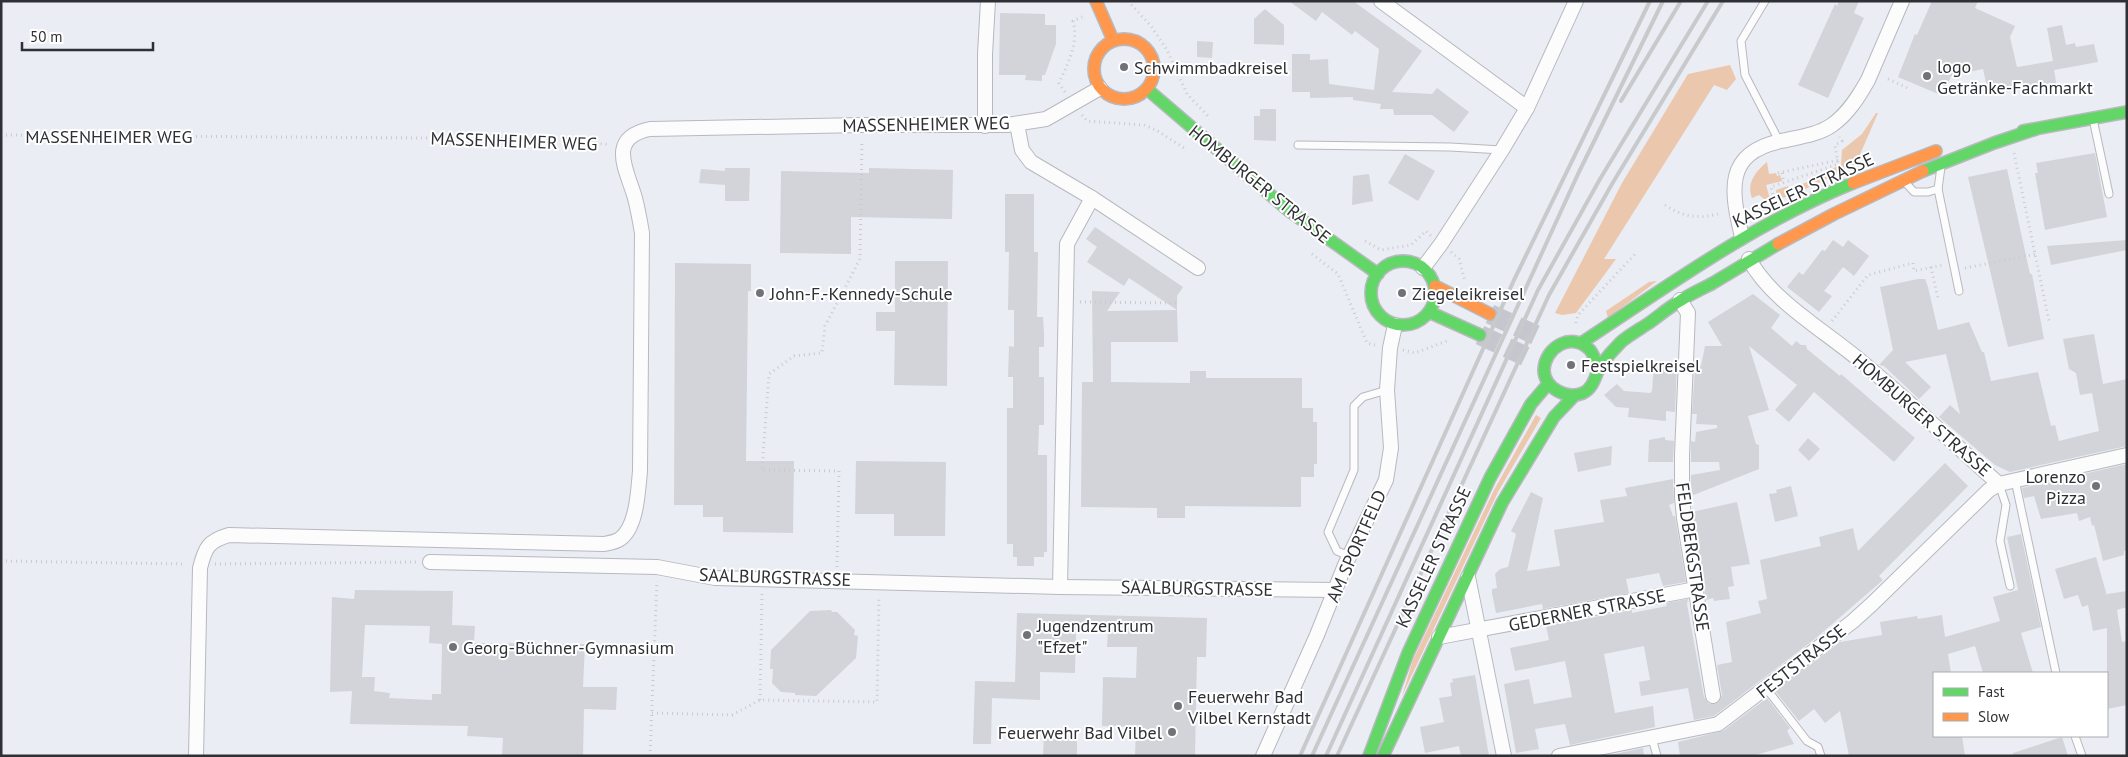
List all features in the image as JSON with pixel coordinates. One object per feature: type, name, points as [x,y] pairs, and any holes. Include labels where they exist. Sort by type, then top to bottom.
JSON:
[{"type":"main road","points":[[1096,1],[1113,40]]},
{"type":"main road","points":[[1131,39],[1146,48],[1152,55],[1154,73],[1147,89],[1132,98],[1123,99],[1106,94],[1100,88],[1093,70],[1094,61],[1104,45],[1113,40],[1131,39]]},
{"type":"main road","name":"HOMBURGER STRASSE","points":[[1147,89],[1268,196],[1314,231],[1378,274]]},
{"type":"main road","name":"KASSELER STRASSE","points":[[1960,144],[2127,112]]},
{"type":"main road","name":"KASSELER STRASSE","points":[[1383,756],[1515,479],[1554,417],[1575,395],[1583,393],[1590,387],[1598,371],[1618,342],[1680,300],[1749,259],[1902,179],[1985,145],[2036,129]]},
{"type":"main road","name":"KASSELER STRASSE","points":[[1544,367],[1552,343],[1572,341],[1580,343],[1742,237],[1771,221],[1860,181],[1945,148]]},
{"type":"main road","points":[[1742,237],[1749,259]]},
{"type":"main road","points":[[1394,262],[1409,262],[1423,268],[1435,286],[1434,304],[1429,312],[1420,321],[1408,325],[1395,324],[1384,319],[1375,310],[1371,297],[1372,285],[1378,274],[1394,262]]},
{"type":"main road","points":[[1435,286],[1490,314]]},
{"type":"main road","points":[[1429,312],[1480,335]]},
{"type":"main road","points":[[1580,343],[1588,347],[1594,354],[1598,371]]},
{"type":"main road","points":[[1531,359],[1544,367],[1548,384],[1560,393],[1575,395]]},
{"type":"main road","name":"KASSELER STRASSE","points":[[1369,756],[1408,653],[1490,478],[1524,415],[1548,384]]},
{"type":"street","points":[[985,126],[985,54],[988,1]]},
{"type":"street","points":[[1382,1],[1527,108]]},
{"type":"street","points":[[1423,268],[1441,244],[1527,108],[1576,1]]},
{"type":"street","points":[[1742,237],[1733,198],[1739,168],[1750,152],[1761,146],[1811,134],[1832,125],[1845,113],[1868,80],[1902,1]]},
{"type":"street","name":"MASSENHEIMER WEG","points":[[624,146],[630,137],[638,132],[650,129],[862,125],[985,126],[1017,124],[1046,119],[1100,88]]},
{"type":"street","points":[[1017,124],[1022,150],[1032,162],[1092,198],[1198,268]]},
{"type":"street","points":[[196,756],[201,564],[206,547],[216,539],[229,535],[604,544],[620,539],[629,528],[636,509],[640,471],[642,233],[635,197],[624,171],[624,146]]},
{"type":"street","points":[[1060,587],[1067,327],[1067,244],[1092,198]]},
{"type":"street","name":"HOMBURGER STRASSE","points":[[1749,259],[1771,290],[1863,363],[1999,484],[2127,455]]},
{"type":"street","name":"FELDBERGSTRASSE","points":[[1680,300],[1688,313],[1682,497],[1714,696]]},
{"type":"street","name":"AM SPORTFELD","points":[[1263,756],[1349,556],[1386,480],[1391,448],[1387,390],[1390,348],[1395,324]]},
{"type":"street","name":"FESTSTRASSE","points":[[1559,756],[1718,724],[1872,604],[1989,490],[1999,484]]},
{"type":"street","name":"SAALBURGSTRASSE","points":[[430,562],[658,567],[715,578],[1060,587],[1334,590]]},
{"type":"street","points":[[1468,577],[1504,756]]},
{"type":"street","name":"GEDERNER STRASSE","points":[[1439,637],[1696,589]]},
{"type":"lane","points":[[1765,1],[1741,41],[1745,75],[1779,141]]},
{"type":"lane","points":[[2093,118],[2109,194]]},
{"type":"lane","points":[[1298,145],[1450,146],[1502,150]]},
{"type":"lane","points":[[1942,162],[1938,189],[1959,291]]},
{"type":"lane","points":[[1902,179],[1914,192],[1928,192],[1938,189]]},
{"type":"lane","points":[[1349,556],[1337,551],[1328,532],[1354,470],[1354,406],[1363,397],[1387,390]]},
{"type":"lane","points":[[2015,480],[2056,672]]},
{"type":"lane","points":[[1999,484],[2006,505],[2000,541],[2010,586]]},
{"type":"lane","points":[[1766,688],[1807,741],[1818,747],[1821,756]]},
{"type":"lane","points":[[2075,737],[2082,756]]},
{"type":"lane","points":[[1652,738],[1657,756]]},
{"type":"path","points":[[1128,1],[1151,26],[1167,50],[1187,94],[1211,120]]},
{"type":"path","points":[[1073,21],[1076,34],[1069,62],[1058,83],[1087,121],[1144,125],[1156,130],[1185,149]]},
{"type":"path","points":[[1888,79],[1910,89]]},
{"type":"path","points":[[837,580],[839,471],[762,470],[769,374],[794,356],[822,353],[825,326],[860,259],[862,125]]},
{"type":"path","name":"MASSENHEIMER WEG","points":[[1,135],[567,139],[624,146]]},
{"type":"path","points":[[1776,207],[1771,187],[1838,164],[1835,145],[1842,141]]},
{"type":"path","points":[[2014,150],[2049,321]]},
{"type":"path","points":[[1784,183],[1780,173],[1838,160]]},
{"type":"path","points":[[1665,205],[1680,215],[1694,218],[1718,214]]},
{"type":"path","points":[[1307,249],[1338,274],[1367,343],[1414,353],[1448,341]]},
{"type":"path","points":[[1576,323],[1578,315],[1636,252]]},
{"type":"path","points":[[1824,332],[1868,275],[1913,263],[1914,271],[1931,267],[1953,267],[2036,254]]},
{"type":"path","points":[[1931,267],[1938,299]]},
{"type":"path","points":[[1067,302],[1176,303]]},
{"type":"path","points":[[1,561],[158,564],[430,562]]},
{"type":"path","points":[[650,756],[658,567]]},
{"type":"path","points":[[760,700],[762,579]]},
{"type":"path","points":[[652,713],[732,715],[760,700],[877,702],[879,581]]},
{"type":"shaded area","points":[[1730,65],[1736,79],[1727,90],[1714,85],[1604,259],[1616,259],[1576,313],[1562,315],[1555,313],[1622,183],[1688,74]]},
{"type":"shaded area","points":[[1876,113],[1878,113],[1855,166],[1788,197],[1777,198],[1776,190],[1788,186],[1789,189],[1810,181],[1809,178],[1841,165],[1842,150],[1862,134]]},
{"type":"shaded area","points":[[1767,162],[1769,174],[1776,173],[1777,176],[1780,175],[1782,181],[1766,185],[1770,199],[1764,199],[1759,195],[1752,198],[1750,193],[1751,182],[1759,169]]},
{"type":"shaded area","points":[[1657,281],[1608,318],[1606,311],[1649,282]]},
{"type":"shaded area","points":[[1536,415],[1541,418],[1498,492],[1402,696],[1413,660],[1494,490]]},
{"type":"building","points":[[1289,1],[1353,1],[1422,51],[1392,92],[1432,94],[1437,88],[1469,112],[1454,132],[1432,115],[1394,115],[1393,109],[1380,109],[1381,104],[1353,100],[1353,97],[1310,98],[1310,92],[1292,92],[1292,54],[1310,54],[1310,60],[1328,59],[1329,84],[1374,90],[1379,49],[1355,31],[1352,35],[1322,12],[1316,21]]},
{"type":"building","points":[[1839,1],[1859,1],[1854,13],[1864,18],[1828,98],[1798,85],[1835,4],[1837,6]]},
{"type":"building","points":[[1932,1],[1978,1],[1975,8],[2015,26],[2010,37],[2017,67],[2053,61],[2047,28],[2062,25],[2066,45],[2075,43],[2076,47],[2094,44],[2098,62],[2054,70],[2057,89],[2040,92],[2039,85],[1989,96],[1983,69],[1969,72],[1951,76],[1943,96],[1898,77],[1915,34],[1917,35]]},
{"type":"building","points":[[1265,9],[1284,25],[1284,45],[1254,44],[1254,19]]},
{"type":"building","points":[[1000,13],[1045,14],[1045,25],[1056,25],[1056,44],[1045,75],[1042,75],[1042,81],[1025,80],[1026,75],[999,75]]},
{"type":"building","points":[[1197,41],[1213,42],[1212,58],[1197,57]]},
{"type":"building","points":[[1260,109],[1276,109],[1276,141],[1254,140],[1254,116],[1260,116]]},
{"type":"building","points":[[2095,153],[2107,217],[2045,230],[2035,173],[2038,173],[2036,163]]},
{"type":"building","points":[[1405,154],[1435,171],[1418,201],[1388,183]]},
{"type":"building","points":[[725,168],[750,168],[749,201],[725,201],[725,185],[699,183],[701,169],[725,171]]},
{"type":"building","points":[[869,168],[953,170],[952,219],[851,217],[851,254],[780,253],[781,171],[869,173]]},
{"type":"building","points":[[2007,169],[2030,274],[2032,274],[2044,339],[2008,347],[1968,177]]},
{"type":"building","points":[[1369,174],[1373,201],[1352,205],[1353,176]]},
{"type":"building","points":[[1005,194],[1034,194],[1034,252],[1038,252],[1037,317],[1043,317],[1044,332],[1044,347],[1039,347],[1039,377],[1044,377],[1044,425],[1039,425],[1038,455],[1047,455],[1047,552],[1044,552],[1044,557],[1034,557],[1034,566],[1017,566],[1017,557],[1013,557],[1013,544],[1007,544],[1007,408],[1013,408],[1013,377],[1008,377],[1009,346],[1014,347],[1014,310],[1008,310],[1009,252],[1005,252]]},
{"type":"building","points":[[1095,227],[1183,287],[1177,296],[1177,310],[1129,278],[1124,286],[1087,262],[1097,247],[1086,239]]},
{"type":"building","points":[[1833,240],[1843,247],[1848,240],[1869,256],[1854,276],[1843,267],[1824,291],[1832,296],[1819,312],[1787,287],[1799,272],[1803,275],[1822,250],[1825,251]]},
{"type":"building","points":[[2127,240],[2127,250],[2051,265],[2047,246]]},
{"type":"building","points":[[895,261],[948,261],[947,386],[894,385],[895,331],[876,331],[876,312],[895,312]]},
{"type":"building","points":[[675,263],[751,264],[751,291],[748,291],[746,461],[794,461],[793,533],[723,532],[723,517],[703,517],[703,505],[674,505]]},
{"type":"building","points":[[1925,279],[1938,330],[1969,322],[1982,352],[1984,352],[1991,381],[2038,372],[2051,426],[2055,425],[2059,441],[2099,431],[2092,393],[2080,395],[2076,373],[2069,369],[2063,339],[2094,334],[2103,384],[2127,379],[2127,446],[2010,472],[1995,465],[1939,417],[1950,405],[1960,414],[1946,354],[1905,362],[1931,387],[1919,399],[1884,366],[1879,365],[1893,350],[1880,287]]},
{"type":"building","points":[[1092,291],[1120,292],[1107,311],[1177,310],[1178,342],[1111,342],[1111,382],[1190,383],[1190,371],[1206,371],[1206,378],[1302,378],[1302,408],[1313,408],[1313,422],[1317,422],[1317,464],[1314,464],[1314,477],[1301,477],[1301,507],[1185,506],[1185,518],[1157,518],[1157,508],[1081,507],[1082,382],[1093,382]]},
{"type":"building","points":[[1753,294],[1780,315],[1771,328],[1792,346],[1796,341],[1801,345],[1806,345],[1807,349],[1840,376],[1841,374],[1915,438],[1894,462],[1814,392],[1789,422],[1775,410],[1797,385],[1749,346],[1769,410],[1748,416],[1756,444],[1759,445],[1759,469],[1691,496],[1691,475],[1720,470],[1719,462],[1691,462],[1691,441],[1695,442],[1696,432],[1717,428],[1717,425],[1696,424],[1697,414],[1692,414],[1695,366],[1701,366],[1705,346],[1722,346],[1708,322]]},
{"type":"building","points":[[1658,362],[1677,364],[1675,412],[1666,411],[1666,421],[1628,417],[1629,408],[1616,407],[1604,395],[1617,384],[1624,391],[1650,393],[1652,391],[1654,364],[1657,365]]},
{"type":"building","points":[[1665,437],[1665,440],[1674,441],[1673,462],[1648,462],[1649,440]]},
{"type":"building","points":[[1808,438],[1820,449],[1809,461],[1798,450]]},
{"type":"building","points":[[1612,446],[1611,465],[1578,472],[1574,453]]},
{"type":"building","points":[[856,461],[946,462],[945,536],[894,536],[894,514],[855,514]]},
{"type":"building","points":[[1945,463],[1968,486],[1879,576],[1883,580],[1816,638],[1714,716],[1694,720],[1688,688],[1641,696],[1639,682],[1650,680],[1644,646],[1604,654],[1615,713],[1653,706],[1655,727],[1570,745],[1565,724],[1535,729],[1539,749],[1516,753],[1504,684],[1529,679],[1534,704],[1572,697],[1565,661],[1515,671],[1510,648],[1549,640],[1546,626],[1632,610],[1632,613],[1667,606],[1666,603],[1688,599],[1687,604],[1704,697],[1709,704],[1715,704],[1719,702],[1722,695],[1717,665],[1732,662],[1726,622],[1761,613],[1758,601],[1767,599],[1760,560],[1821,546],[1819,537],[1853,528],[1858,551]]},
{"type":"building","points":[[2127,464],[2127,550],[2124,551],[2124,555],[2103,561],[2094,525],[2092,526],[2090,517],[2079,521],[2077,513],[2041,519],[2034,496],[2024,498],[2022,488]]},
{"type":"building","points":[[1673,479],[1674,503],[1669,505],[1673,516],[1675,516],[1686,582],[1663,586],[1659,573],[1626,579],[1629,593],[1543,609],[1542,604],[1496,613],[1492,593],[1492,589],[1497,588],[1495,574],[1500,569],[1508,567],[1516,534],[1511,531],[1531,492],[1543,498],[1527,571],[1560,566],[1554,530],[1604,522],[1600,500],[1627,496],[1625,488]]},
{"type":"building","points":[[1791,486],[1798,516],[1775,522],[1769,494],[1777,493],[1776,490]]},
{"type":"building","points":[[1737,502],[1750,564],[1731,567],[1734,586],[1728,587],[1730,599],[1714,601],[1713,598],[1706,600],[1692,512]]},
{"type":"building","points":[[2021,534],[2041,627],[2021,633],[2033,672],[1983,672],[1975,646],[1948,654],[1951,672],[1933,672],[1933,737],[1962,737],[1965,756],[1849,756],[1840,711],[1825,723],[1814,709],[1799,721],[1775,691],[1840,642],[1882,635],[1880,622],[1917,616],[1918,619],[1942,615],[1945,637],[2000,621],[1993,597],[2018,590],[2007,537]]},
{"type":"building","points":[[2096,557],[2107,596],[2107,594],[2127,591],[2127,607],[2117,610],[2122,642],[2127,641],[2127,705],[2108,709],[2107,628],[2093,631],[2088,605],[2082,607],[2078,595],[2064,599],[2055,569]]},
{"type":"building","points":[[355,590],[453,591],[452,625],[475,626],[474,643],[585,644],[583,687],[617,687],[616,710],[584,709],[583,756],[502,756],[503,738],[467,736],[468,726],[350,724],[352,691],[330,692],[332,597],[354,599]],"holes":[[[365,625],[430,626],[429,643],[442,644],[441,694],[432,694],[432,700],[389,698],[390,693],[374,691],[375,677],[362,677]]]},
{"type":"building","points":[[831,610],[832,612],[837,612],[855,630],[854,635],[858,636],[856,658],[816,696],[781,692],[772,683],[773,669],[770,669],[771,650],[810,611]]},
{"type":"building","points":[[1017,613],[1207,618],[1206,657],[1197,657],[1195,756],[1135,756],[1136,727],[1102,726],[1103,677],[1136,678],[1137,647],[1107,647],[1108,629],[1076,629],[1075,673],[1040,672],[1040,700],[992,698],[991,744],[973,744],[975,681],[1015,682]]},
{"type":"building","points":[[1475,675],[1489,756],[1461,756],[1459,746],[1425,753],[1420,727],[1444,722],[1439,698],[1452,696],[1450,683],[1453,682],[1452,679]]},
{"type":"building","points":[[1767,698],[1790,728],[1787,731],[1794,744],[1752,756],[1680,756],[1678,742],[1723,731]]},
{"type":"building","points":[[1044,734],[1077,734],[1077,756],[1043,756]]},
{"type":"building","points":[[2062,737],[2068,756],[2013,756],[2013,753]]},
{"type":"building","points":[[1643,748],[1644,756],[1605,756]]},
{"type":"tunnel","points":[[1490,314],[1540,337]]},
{"type":"tunnel","points":[[1480,335],[1531,359]]},
{"type":"railway","points":[[1300,756],[1514,280],[1650,1]]},
{"type":"railway","points":[[1312,756],[1578,174],[1663,1]]},
{"type":"railway","points":[[1621,101],[1681,1]]},
{"type":"railway","points":[[1326,756],[1538,290],[1600,179],[1708,1]]},
{"type":"railway","points":[[1337,756],[1549,295],[1612,184],[1723,1]]},
{"type":"traffic: fast","points":[[1147,89],[1288,210],[1378,274]]},
{"type":"traffic: fast","points":[[2023,131],[2127,112]]},
{"type":"traffic: fast","points":[[1923,171],[1994,143],[2036,129]]},
{"type":"traffic: fast","points":[[1581,343],[1713,256],[1781,217],[1853,183]]},
{"type":"traffic: fast","points":[[1598,371],[1590,350],[1583,344],[1575,342],[1561,344],[1554,349],[1549,354],[1544,370],[1545,376],[1552,387],[1564,394],[1577,395],[1587,391],[1603,362],[1624,339],[1684,298],[1778,244]]},
{"type":"traffic: fast","points":[[1403,261],[1421,266],[1426,270],[1430,275],[1435,293],[1430,311],[1426,316],[1421,320],[1403,325],[1385,320],[1380,316],[1376,311],[1371,293],[1376,275],[1380,270],[1385,266],[1403,261]]},
{"type":"traffic: fast","points":[[1429,312],[1480,335]]},
{"type":"traffic: fast","points":[[1369,756],[1408,653],[1490,478],[1531,404],[1548,384]]},
{"type":"traffic: fast","points":[[1383,756],[1502,503],[1554,417],[1575,395]]},
{"type":"traffic: slow","points":[[1096,1],[1113,40]]},
{"type":"traffic: slow","points":[[1118,39],[1130,39],[1146,47],[1152,57],[1154,69],[1152,81],[1146,91],[1130,99],[1118,99],[1102,91],[1094,75],[1094,63],[1102,47],[1118,39]]},
{"type":"traffic: slow","points":[[1853,183],[1936,151]]},
{"type":"traffic: slow","points":[[1778,244],[1834,214],[1923,171]]},
{"type":"traffic: slow","points":[[1435,286],[1490,314]]},
{"type":"place","name":"Schwimmbadkreisel","points":[[1124,67]]},
{"type":"place","name":"logo Getränke-Fachmarkt","points":[[1927,76]]},
{"type":"place","name":"John-F.-Kennedy-Schule","points":[[760,293]]},
{"type":"place","name":"Ziegeleikreisel","points":[[1402,293]]},
{"type":"place","name":"Festspielkreisel","points":[[1571,365]]},
{"type":"place","name":"Lorenzo Pizza","points":[[2096,486]]},
{"type":"place","name":"Jugendzentrum \"Efzet\"","points":[[1027,635]]},
{"type":"place","name":"Georg-Büchner-Gymnasium","points":[[453,647]]},
{"type":"place","name":"Feuerwehr Bad Vilbel Kernstadt","points":[[1178,706]]},
{"type":"place","name":"Feuerwehr Bad Vilbel","points":[[1172,732]]}]
